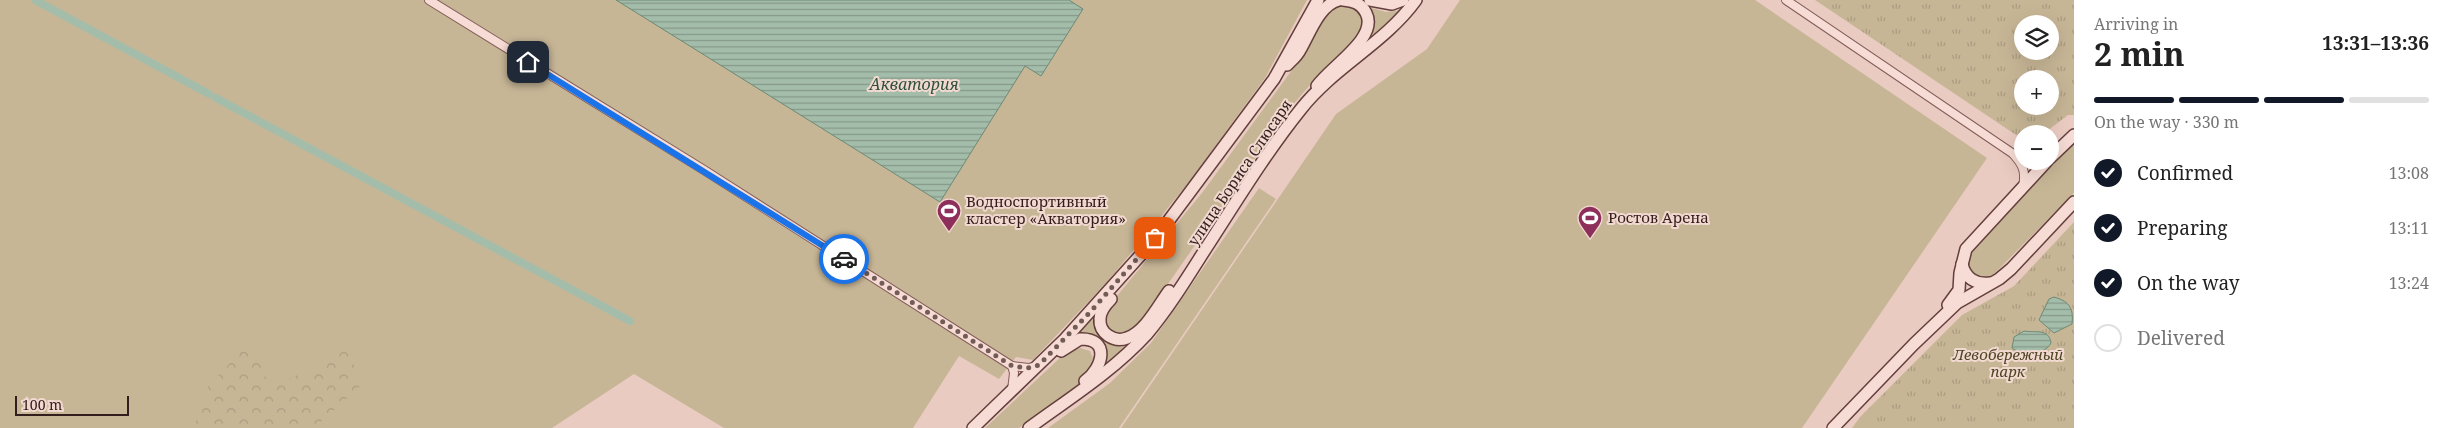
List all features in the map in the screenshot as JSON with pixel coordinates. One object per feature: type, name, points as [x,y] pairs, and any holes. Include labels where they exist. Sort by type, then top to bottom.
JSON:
[{"type":"main road","name":"улица Бориса Слюсаря","points":[[973,428],[1036,369],[1133,265],[1274,79],[1318,0]]},
{"type":"main road","points":[[1274,79],[1299,52],[1320,14],[1328,5],[1340,0]]},
{"type":"main road","points":[[1301,108],[1324,75],[1359,44],[1367,33],[1369,26],[1365,10],[1353,1],[1343,0]]},
{"type":"main road","points":[[1370,0],[1392,4],[1403,0]]},
{"type":"main road","name":"улица Бориса Слюсаря","points":[[1029,428],[1099,379],[1148,333],[1183,284],[1258,168],[1301,108],[1323,86],[1389,31],[1416,0]]},
{"type":"main road","points":[[2059,149],[2074,135]]},
{"type":"main road","points":[[1833,428],[1914,344],[1955,298],[1961,282],[1962,263],[1966,249],[1972,240],[2038,170]]},
{"type":"main road","points":[[1914,344],[1957,303],[2011,269],[2074,202]]},
{"type":"main road","points":[[1962,263],[1969,278],[1979,283],[1990,283]]},
{"type":"main road","points":[[1133,265],[1132,273],[1106,304],[1099,318],[1105,333],[1115,339],[1127,338],[1134,334],[1172,287],[1183,284]]},
{"type":"main road","points":[[1036,369],[1041,370],[1073,342],[1087,339],[1098,346],[1102,358],[1096,371],[1060,400],[1056,409]]},
{"type":"street","points":[[429,0],[704,170],[1012,366],[1036,369]]},
{"type":"street","points":[[1786,0],[2012,153],[2022,164],[2024,172],[2023,186]]},
{"type":"street","points":[[1012,366],[1014,373],[1012,392]]},
{"type":"green space","points":[[0,0],[1307,0],[1265,78],[1189,182],[1108,281],[1033,360],[1016,357],[999,379],[959,356],[913,428],[724,428],[634,374],[552,428],[0,428]]},
{"type":"green space","name":"Ростов Арена","points":[[1460,0],[1755,0],[1987,158],[1802,428],[1121,428],[1336,114],[1427,49]]},
{"type":"green space","points":[[1815,0],[2074,0],[2074,115],[2068,115],[2055,125],[2014,125],[2014,134]]},
{"type":"green space","points":[[1345,3],[1362,11],[1365,29],[1351,47],[1322,71],[1291,107],[1152,307],[1133,330],[1119,336],[1106,330],[1104,315],[1107,308],[1202,193],[1292,70],[1326,13],[1335,5]]},
{"type":"green space","points":[[1364,6],[1386,12],[1403,10],[1373,38],[1372,23]]},
{"type":"green space","points":[[2074,142],[2074,193],[1993,275],[1989,277],[1977,276],[1968,270],[1966,254],[2047,170],[2059,170],[2059,158]]},
{"type":"green space","points":[[1259,188],[1276,199],[1119,428],[1048,428],[1110,383],[1151,343]]},
{"type":"green space","name":"Левобережный парк","points":[[2074,222],[2074,428],[1852,428],[1860,417],[1962,315],[2014,286]]},
{"type":"green space","points":[[1095,315],[1095,324],[1129,344],[1108,364],[1106,364],[1106,354],[1076,335]]},
{"type":"green space","points":[[346,348],[363,384],[314,428],[194,428],[205,390],[242,350],[257,357],[271,389]]},
{"type":"green space","points":[[1080,348],[1090,351],[1094,361],[1087,378],[1019,428],[985,428],[1062,356]]},
{"type":"water","name":"Акватория","points":[[616,0],[1069,0],[1083,9],[1041,76],[1025,66],[940,202]]},
{"type":"water","points":[[2054,297],[2066,303],[2071,309],[2072,324],[2054,333],[2039,320],[2049,299]]},
{"type":"water","points":[[2024,331],[2044,333],[2050,338],[2051,343],[2048,347],[2038,352],[2016,351],[2012,348],[2014,337]]},
{"type":"waterway","points":[[35,0],[209,94]]},
{"type":"waterway","points":[[216,98],[630,321]]},
{"type":"way so far","points":[[844,259],[974,340],[1012,366],[1028,368],[1039,365],[1065,339],[1133,265],[1155,238]]},
{"type":"place","name":"Водноспортивный кластер «Акватория»","points":[[949,232]]},
{"type":"place","name":"Ростов Арена","points":[[1590,239]]},
{"type":"route","points":[[528,62],[799,229],[844,259]]}]
